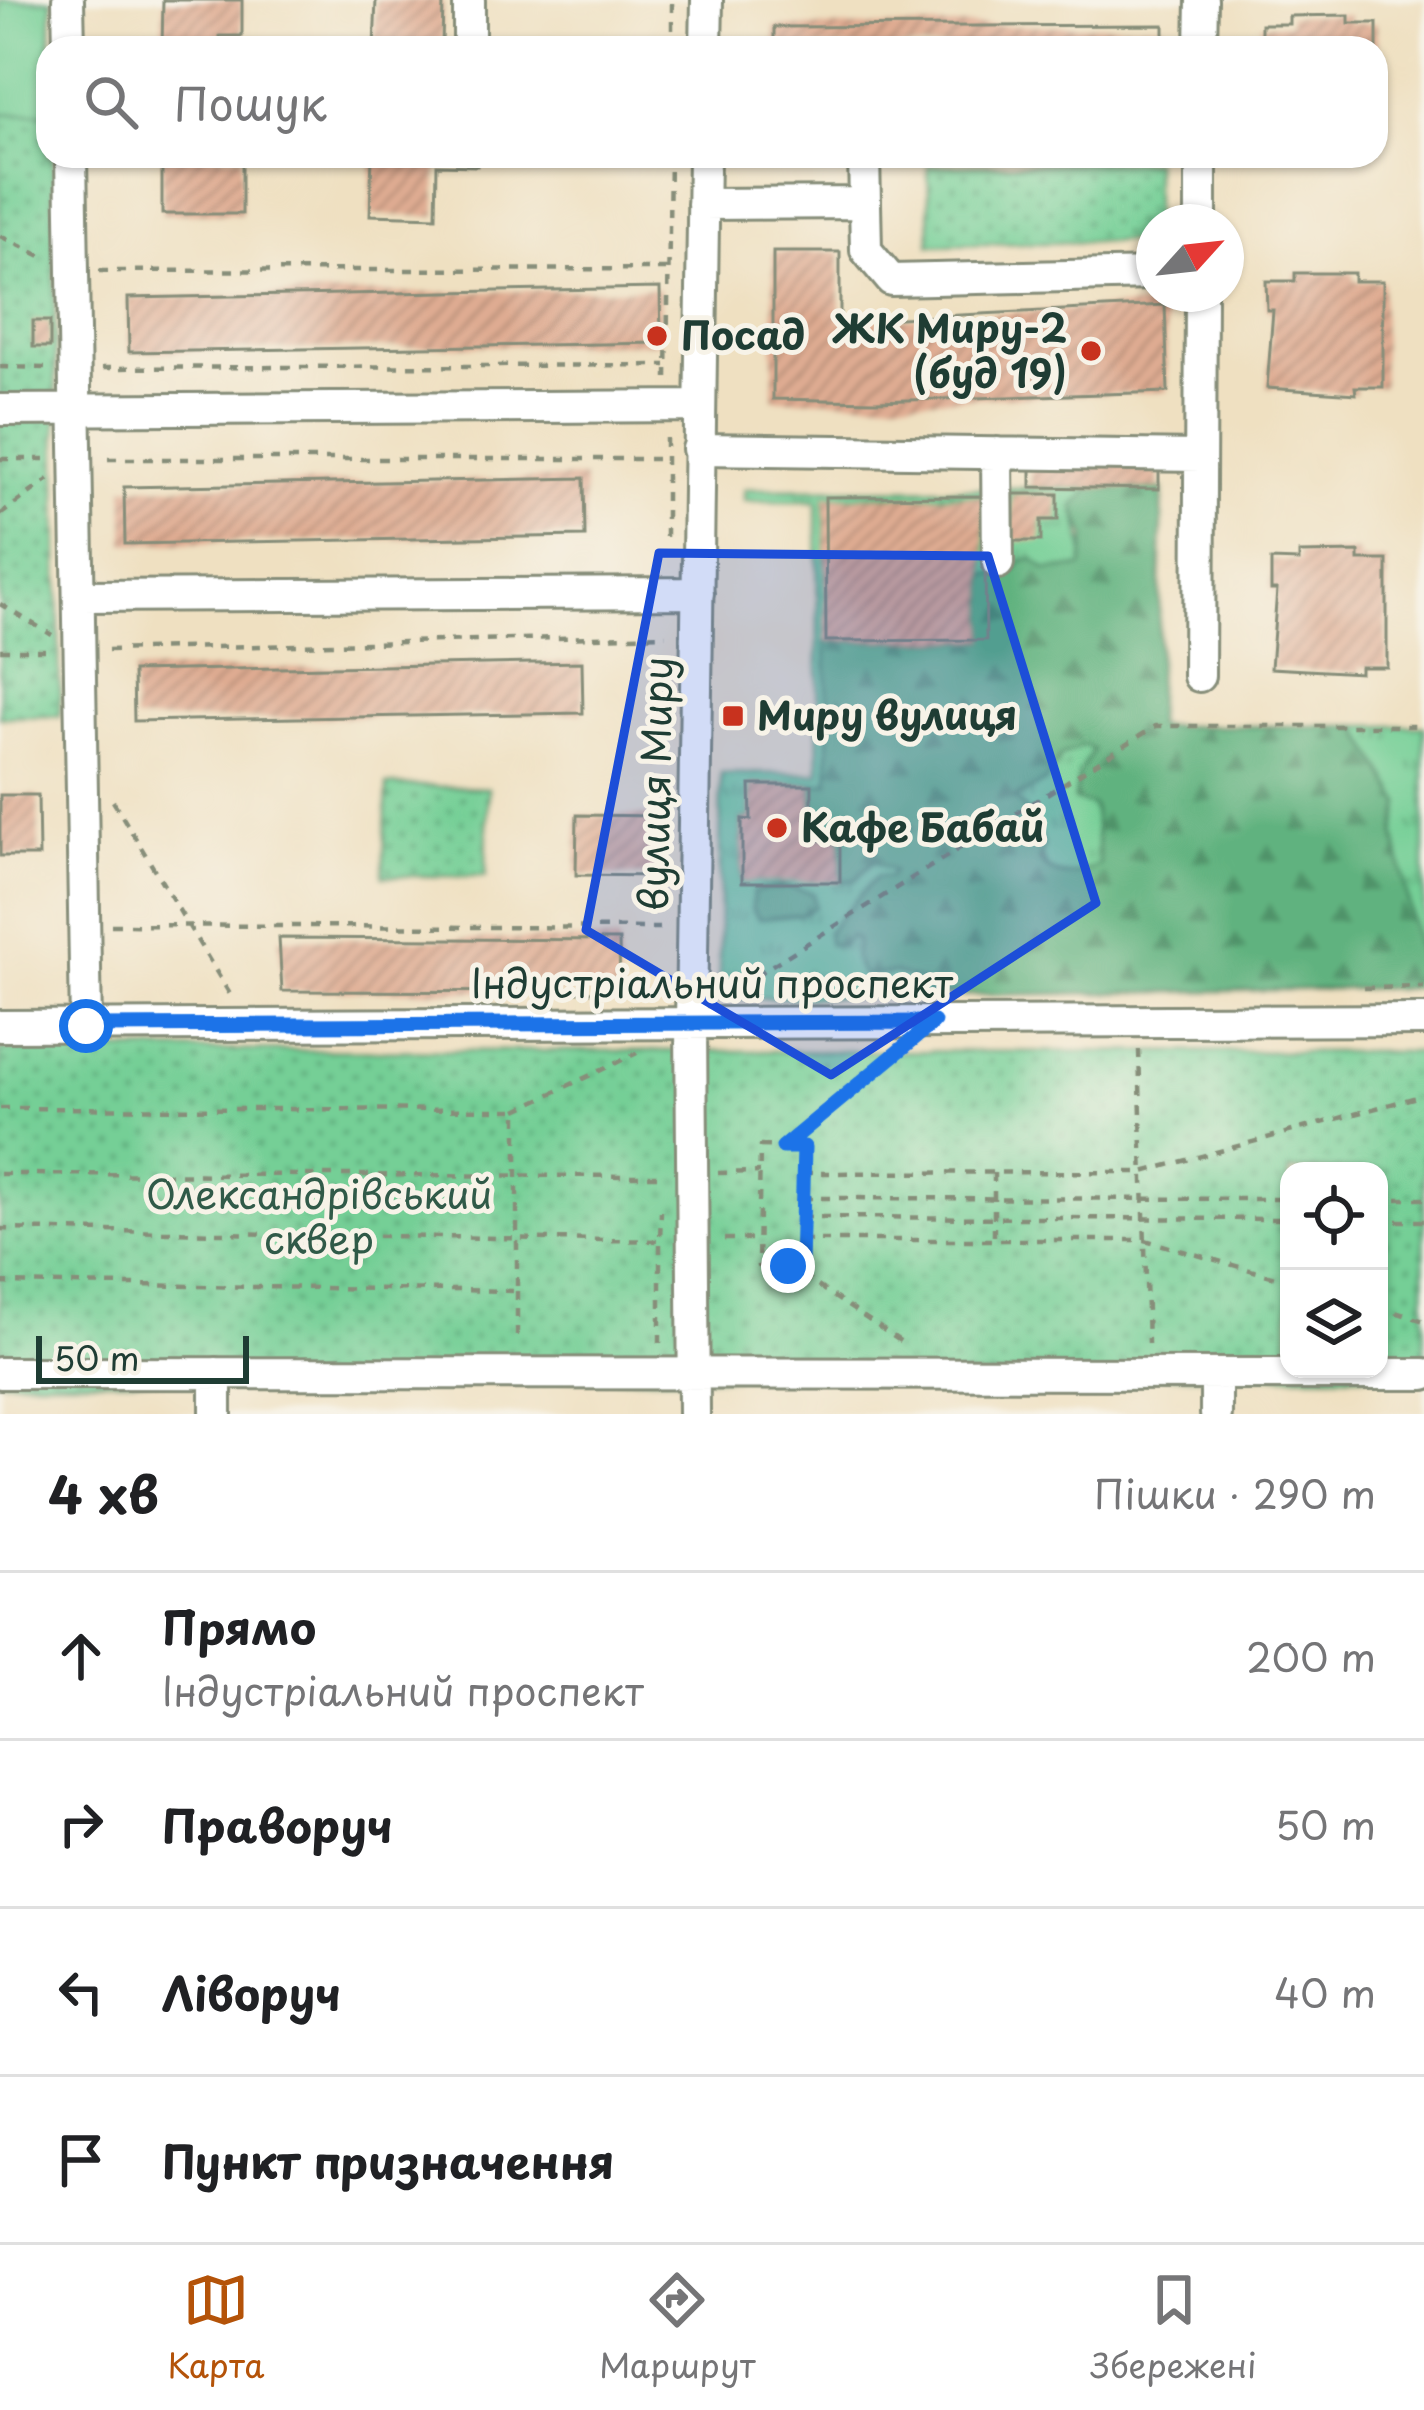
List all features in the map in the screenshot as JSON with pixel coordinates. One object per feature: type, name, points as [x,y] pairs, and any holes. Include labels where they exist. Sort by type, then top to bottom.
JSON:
[{"type":"street","points":[[68,0],[69,36]]},
{"type":"street","points":[[469,0],[469,36]]},
{"type":"street","points":[[706,36],[707,0]]},
{"type":"street","points":[[1202,0],[1202,36]]},
{"type":"street","points":[[71,168],[86,1026]]},
{"type":"street","name":"вулиця Миру","points":[[694,1414],[691,1023],[704,168]]},
{"type":"street","points":[[864,168],[866,250],[891,280],[1136,274]]},
{"type":"street","points":[[1201,168],[1201,204]]},
{"type":"street","points":[[703,204],[865,203]]},
{"type":"street","points":[[1199,676],[1201,312]]},
{"type":"street","points":[[0,410],[698,406]]},
{"type":"street","points":[[698,449],[1200,456]]},
{"type":"street","points":[[997,453],[998,563]]},
{"type":"street","points":[[80,596],[698,593]]},
{"type":"street","name":"Індустріальний проспект","points":[[0,1026],[1424,1020]]},
{"type":"street","points":[[0,1373],[1424,1375]]},
{"type":"street","points":[[216,1373],[216,1414]]},
{"type":"street","points":[[1216,1374],[1216,1414]]},
{"type":"path","points":[[672,0],[672,36]]},
{"type":"path","points":[[0,236],[73,272],[668,269]]},
{"type":"path","points":[[0,367],[667,365]]},
{"type":"path","points":[[0,459],[666,459]]},
{"type":"path","points":[[0,515],[76,459]]},
{"type":"path","points":[[0,604],[80,651]]},
{"type":"path","points":[[0,650],[666,635]]},
{"type":"path","points":[[718,999],[1156,726],[1424,726]]},
{"type":"path","points":[[82,750],[234,1001]]},
{"type":"path","points":[[85,925],[663,928]]},
{"type":"path","points":[[783,1147],[934,1022]]},
{"type":"path","points":[[1139,1037],[1149,1374]]},
{"type":"path","points":[[0,1108],[517,1110],[642,1050]]},
{"type":"path","points":[[803,1173],[1142,1172],[1424,1095]]},
{"type":"path","points":[[0,1282],[517,1291],[517,1110]]},
{"type":"path","points":[[760,1147],[783,1147],[804,1147],[801,1266],[758,1266],[760,1147]]},
{"type":"path","points":[[718,1173],[760,1172]]},
{"type":"path","points":[[994,1173],[994,1239]]},
{"type":"path","points":[[0,1174],[661,1174],[660,1373]]},
{"type":"path","points":[[802,1198],[1280,1199]]},
{"type":"path","points":[[1388,1199],[1424,1199]]},
{"type":"path","points":[[802,1217],[1280,1220]]},
{"type":"path","points":[[1388,1220],[1424,1221]]},
{"type":"path","points":[[0,1229],[660,1241]]},
{"type":"path","points":[[718,1239],[759,1239]]},
{"type":"path","points":[[802,1240],[1144,1240],[1280,1278]]},
{"type":"path","points":[[788,1266],[911,1348]]},
{"type":"path","points":[[1388,1310],[1424,1321]]},
{"type":"highlighted area","points":[[659,553],[988,556],[1096,903],[831,1075],[586,930]]},
{"type":"green space","points":[[0,0],[52,0],[51,36],[36,36],[36,168],[53,168],[60,716],[0,717]]},
{"type":"green space","points":[[0,0],[52,0],[51,36],[36,36],[36,113],[0,114]]},
{"type":"green space","points":[[928,168],[1154,168],[1154,204],[1136,204],[1136,241],[930,245]]},
{"type":"green space","points":[[1091,488],[1074,507],[1088,592],[1094,750],[1079,773],[1093,806],[1100,864],[1076,877],[1049,872],[1014,799],[1046,781],[1059,757],[1084,744],[1092,749],[1046,570],[1034,559],[1014,571],[985,575],[983,496],[825,497],[829,783],[751,785],[751,820],[742,820],[742,881],[855,880],[874,861],[893,871],[842,945],[850,936],[858,940],[862,975],[894,973],[922,981],[931,996],[719,999],[721,774],[819,773],[817,501],[744,501],[744,489]]},
{"type":"green space","points":[[1091,488],[1163,489],[1156,726],[1357,726],[1401,803],[1395,834],[1421,968],[1406,988],[931,996],[922,981],[894,973],[862,975],[854,958],[857,940],[850,936],[842,946],[829,944],[827,932],[877,876],[889,877],[893,871],[873,861],[855,880],[840,882],[840,837],[812,837],[812,785],[829,782],[826,641],[985,640],[985,575],[1014,571],[1022,560],[1034,559],[1046,570],[1082,567],[1086,537],[1074,506]],"holes":[[[1084,745],[1093,750],[1079,773],[1074,800],[1093,806],[1100,864],[1075,874],[1053,872],[1039,860],[1044,846],[1034,821],[1015,798],[1046,781],[1059,757]]]},
{"type":"green space","points":[[1357,726],[1424,726],[1424,987],[1406,988],[1421,967],[1395,834],[1401,803]]},
{"type":"green space","points":[[387,785],[488,788],[486,876],[383,876]]},
{"type":"green space","points":[[783,886],[813,893],[815,907],[801,915],[759,919],[752,910],[753,892]]},
{"type":"green space","name":"Олександрівський сквер","points":[[0,1050],[1424,1052],[1424,1375],[1388,1375],[1388,1162],[1280,1162],[1280,1376],[0,1380]]},
{"type":"building","points":[[163,0],[242,0],[242,36],[162,36]]},
{"type":"building","points":[[376,0],[443,0],[442,36],[374,36]]},
{"type":"building","points":[[1349,15],[1349,23],[1377,23],[1377,36],[1261,36],[1261,24],[1289,24],[1289,16]]},
{"type":"building","points":[[1164,25],[1164,36],[774,36],[774,27]]},
{"type":"building","points":[[162,168],[242,168],[242,214],[162,214]]},
{"type":"building","points":[[372,168],[437,168],[436,217],[370,215]]},
{"type":"building","points":[[773,252],[840,252],[840,321],[1136,306],[1136,312],[1165,312],[1168,392],[875,401],[773,399]]},
{"type":"building","points":[[1295,273],[1354,273],[1354,281],[1383,281],[1383,387],[1355,387],[1356,394],[1267,388],[1273,310],[1267,310],[1266,281],[1295,281]]},
{"type":"building","points":[[660,288],[661,343],[129,352],[128,298]]},
{"type":"building","points":[[33,321],[50,321],[50,347],[33,347]]},
{"type":"building","points":[[1031,460],[1159,462],[1159,489],[1031,487]]},
{"type":"building","points":[[584,478],[585,536],[125,544],[124,487]]},
{"type":"building","points":[[1012,494],[1058,494],[1058,520],[1041,520],[1041,541],[1012,541]]},
{"type":"building","points":[[984,496],[986,640],[826,641],[825,497]]},
{"type":"building","points":[[1359,552],[1359,560],[1387,560],[1387,667],[1360,667],[1360,673],[1271,668],[1277,590],[1271,590],[1271,560],[1299,561],[1299,553]]},
{"type":"building","points":[[582,662],[583,713],[134,721],[133,671]]},
{"type":"building","name":"Кафе Бабай","points":[[750,785],[812,785],[812,837],[840,837],[840,882],[742,882],[742,819],[751,820]]},
{"type":"building","points":[[0,795],[38,795],[39,856],[0,856]]},
{"type":"building","points":[[577,815],[659,816],[658,876],[576,875]]},
{"type":"building","points":[[279,938],[619,940],[620,992],[282,991]]},
{"type":"place","name":"Посад","points":[[657,336]]},
{"type":"place","name":"ЖК Миру-2 (буд 19)","points":[[1091,351]]},
{"type":"place","name":"Миру вулиця","points":[[733,716]]},
{"type":"place","name":"Кафе Бабай","points":[[777,828]]},
{"type":"route","points":[[86,1026],[934,1022],[783,1147],[804,1147],[801,1266],[788,1266]]}]
